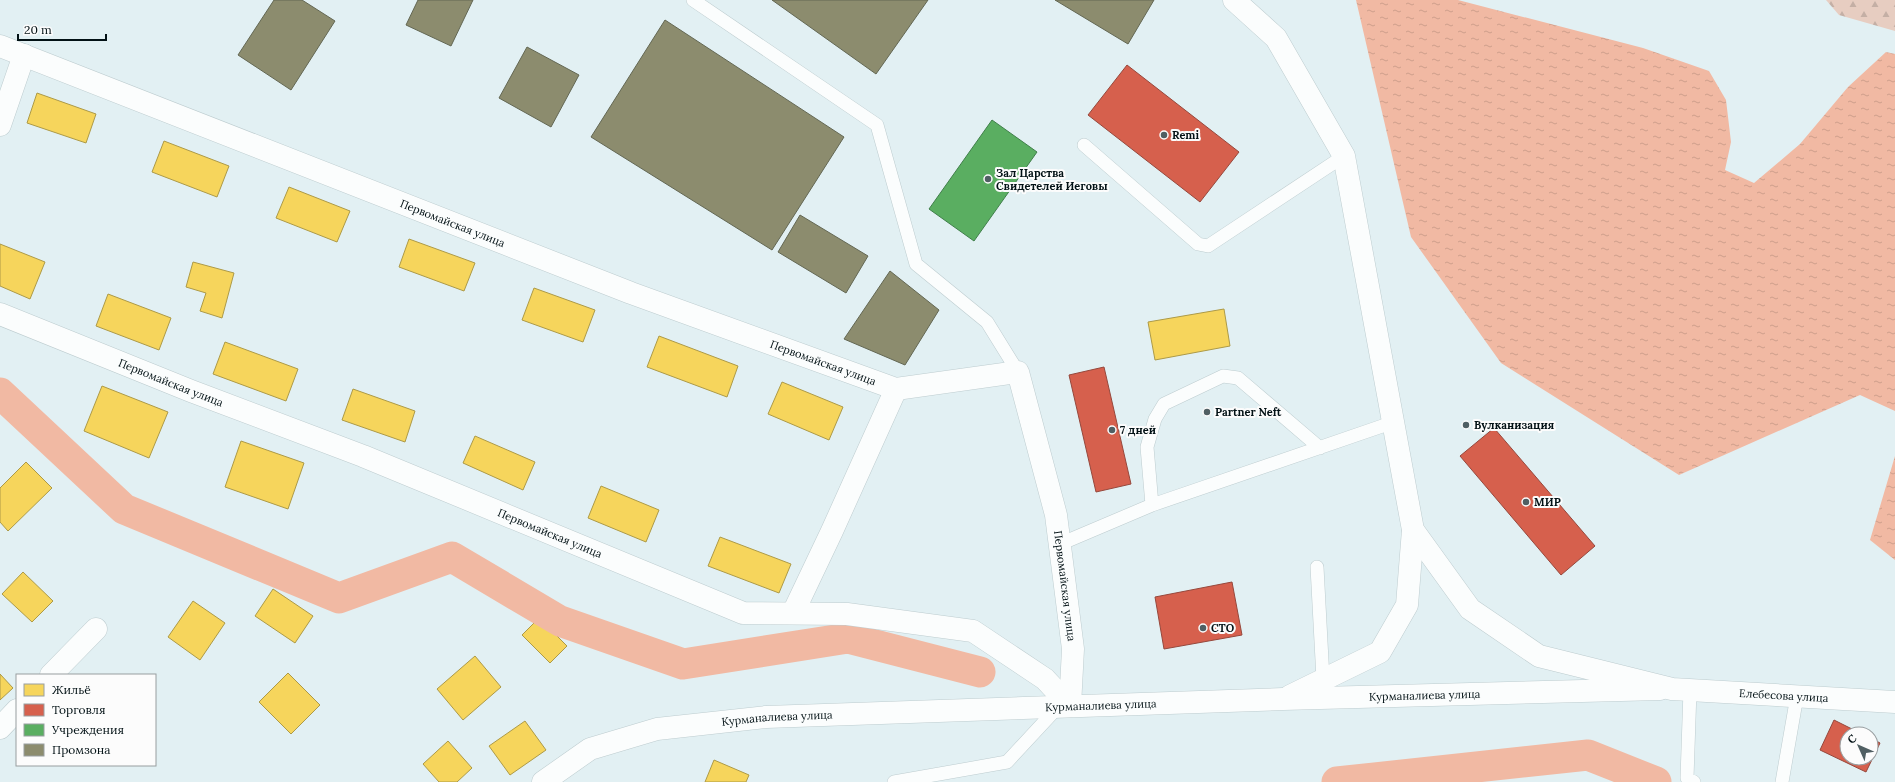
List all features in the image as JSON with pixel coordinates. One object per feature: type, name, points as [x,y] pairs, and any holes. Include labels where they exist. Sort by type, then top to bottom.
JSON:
[{"type":"street","points":[[1234,0],[1276,38],[1344,156],[1413,530],[1407,605],[1380,652],[1283,699]]},
{"type":"street","name":"Первомайская улица","points":[[0,46],[631,293],[896,389],[1018,372],[1056,515],[1060,544],[1073,649],[1064,706]]},
{"type":"street","points":[[0,125],[24,55]]},
{"type":"street","name":"Первомайская улица","points":[[0,314],[191,391],[363,456],[743,613],[847,614],[973,631],[1045,679],[1064,706]]},
{"type":"street","points":[[793,614],[896,389]]},
{"type":"street","points":[[1413,530],[1470,609],[1539,656],[1681,689]]},
{"type":"street","points":[[52,674],[96,629]]},
{"type":"street","name":"Елебесова улица","points":[[1681,689],[1895,702]]},
{"type":"street","name":"Курманалиева улица","points":[[543,782],[590,749],[657,730],[766,717],[1283,699],[1681,689]]},
{"type":"street","points":[[0,728],[16,711]]},
{"type":"lane","points":[[693,0],[877,125],[916,264],[987,322],[1018,372]]},
{"type":"lane","points":[[1084,144],[1198,244],[1208,246],[1344,156]]},
{"type":"lane","points":[[1152,505],[1147,447],[1154,419],[1164,404],[1223,376],[1238,378],[1320,448]]},
{"type":"lane","points":[[1060,544],[1152,505],[1394,422]]},
{"type":"lane","points":[[1317,567],[1323,679]]},
{"type":"lane","points":[[1681,689],[1687,778],[1694,782]]},
{"type":"lane","points":[[1782,782],[1797,696]]},
{"type":"lane","points":[[894,782],[1007,762],[1064,706]]},
{"type":"green space","points":[[1826,0],[1895,0],[1895,31],[1839,15]]},
{"type":"water","points":[[1356,0],[1458,0],[1643,48],[1709,71],[1726,100],[1731,142],[1725,170],[1754,183],[1800,144],[1848,87],[1886,52],[1895,54],[1895,411],[1860,395],[1679,475],[1501,363],[1411,237]]},
{"type":"water","points":[[1895,456],[1895,560],[1870,540]]},
{"type":"building: Жильё","points":[[37,93],[96,114],[86,143],[27,123]]},
{"type":"building: Жильё","points":[[164,141],[229,166],[217,197],[152,172]]},
{"type":"building: Жильё","points":[[289,187],[350,211],[337,242],[276,218]]},
{"type":"building: Жильё","points":[[409,239],[475,263],[464,291],[399,267]]},
{"type":"building: Жильё","points":[[0,244],[45,262],[30,299],[0,286]]},
{"type":"building: Жильё","points":[[193,262],[234,273],[222,318],[200,311],[206,293],[186,287]]},
{"type":"building: Жильё","points":[[534,288],[595,310],[583,342],[522,320]]},
{"type":"building: Жильё","points":[[108,294],[171,318],[159,350],[96,326]]},
{"type":"building: Жильё","points":[[1224,309],[1230,346],[1155,360],[1148,322]]},
{"type":"building: Жильё","points":[[659,336],[738,366],[727,397],[647,367]]},
{"type":"building: Жильё","points":[[225,342],[298,369],[286,401],[213,374]]},
{"type":"building: Жильё","points":[[782,382],[843,407],[829,440],[768,414]]},
{"type":"building: Жильё","points":[[102,386],[168,412],[149,458],[84,431]]},
{"type":"building: Жильё","points":[[353,389],[415,411],[405,442],[342,420]]},
{"type":"building: Жильё","points":[[475,436],[535,462],[523,490],[463,463]]},
{"type":"building: Жильё","points":[[241,441],[304,463],[288,509],[225,487]]},
{"type":"building: Жильё","points":[[26,462],[52,488],[8,531],[0,522],[0,488]]},
{"type":"building: Жильё","points":[[601,486],[659,510],[646,542],[588,518]]},
{"type":"building: Жильё","points":[[720,537],[791,564],[779,593],[708,566]]},
{"type":"building: Жильё","points":[[23,572],[53,601],[32,622],[2,594]]},
{"type":"building: Жильё","points":[[273,589],[313,616],[295,643],[255,616]]},
{"type":"building: Жильё","points":[[193,601],[225,623],[200,660],[168,637]]},
{"type":"building: Жильё","points":[[539,618],[567,646],[550,663],[522,635]]},
{"type":"building: Жильё","points":[[475,656],[501,687],[463,720],[437,689]]},
{"type":"building: Жильё","points":[[288,673],[320,705],[291,734],[259,702]]},
{"type":"building: Жильё","points":[[0,674],[13,688],[0,700]]},
{"type":"building: Жильё","points":[[525,721],[546,750],[510,775],[489,746]]},
{"type":"building: Жильё","points":[[448,741],[472,768],[457,782],[439,782],[423,764]]},
{"type":"building: Жильё","points":[[714,760],[749,775],[746,782],[705,782]]},
{"type":"building: Торговля","points":[[1127,65],[1239,152],[1200,202],[1088,115]]},
{"type":"building: Торговля","points":[[1104,367],[1131,484],[1096,492],[1069,375]]},
{"type":"building: Торговля","points":[[1494,428],[1595,546],[1561,575],[1460,456]]},
{"type":"building: Торговля","points":[[1232,582],[1242,635],[1164,649],[1155,597]]},
{"type":"building: Торговля","points":[[1834,720],[1846,726],[1839,726],[1839,759],[1820,750]]},
{"type":"building: Торговля","points":[[1853,766],[1869,766],[1866,772]]},
{"type":"building: Учреждения","points":[[992,120],[1037,152],[974,241],[929,209]]},
{"type":"building: Промзона","points":[[274,0],[302,0],[335,21],[291,90],[238,55]]},
{"type":"building: Промзона","points":[[418,0],[473,0],[451,46],[406,25]]},
{"type":"building: Промзона","points":[[772,0],[928,0],[876,74]]},
{"type":"building: Промзона","points":[[1055,0],[1154,0],[1128,44]]},
{"type":"building: Промзона","points":[[665,20],[844,137],[772,250],[591,137]]},
{"type":"building: Промзона","points":[[527,47],[579,75],[551,127],[499,98]]},
{"type":"building: Промзона","points":[[800,215],[868,256],[846,293],[778,252]]},
{"type":"building: Промзона","points":[[890,271],[939,310],[905,365],[844,339]]},
{"type":"waterway","points":[[0,393],[124,509],[339,598],[452,557],[560,621],[683,664],[848,638],[980,672]]},
{"type":"waterway","points":[[1337,782],[1588,755],[1656,782]]},
{"type":"place","name":"Remi","points":[[1164,135]]},
{"type":"place","name":"Зал Царства Свидетелей Иеговы","points":[[988,179]]},
{"type":"place","name":"Partner Neft","points":[[1207,412]]},
{"type":"place","name":"Вулканизация","points":[[1466,425]]},
{"type":"place","name":"7 дней","points":[[1112,430]]},
{"type":"place","name":"МИР","points":[[1526,502]]},
{"type":"place","name":"СТО","points":[[1203,628]]}]
